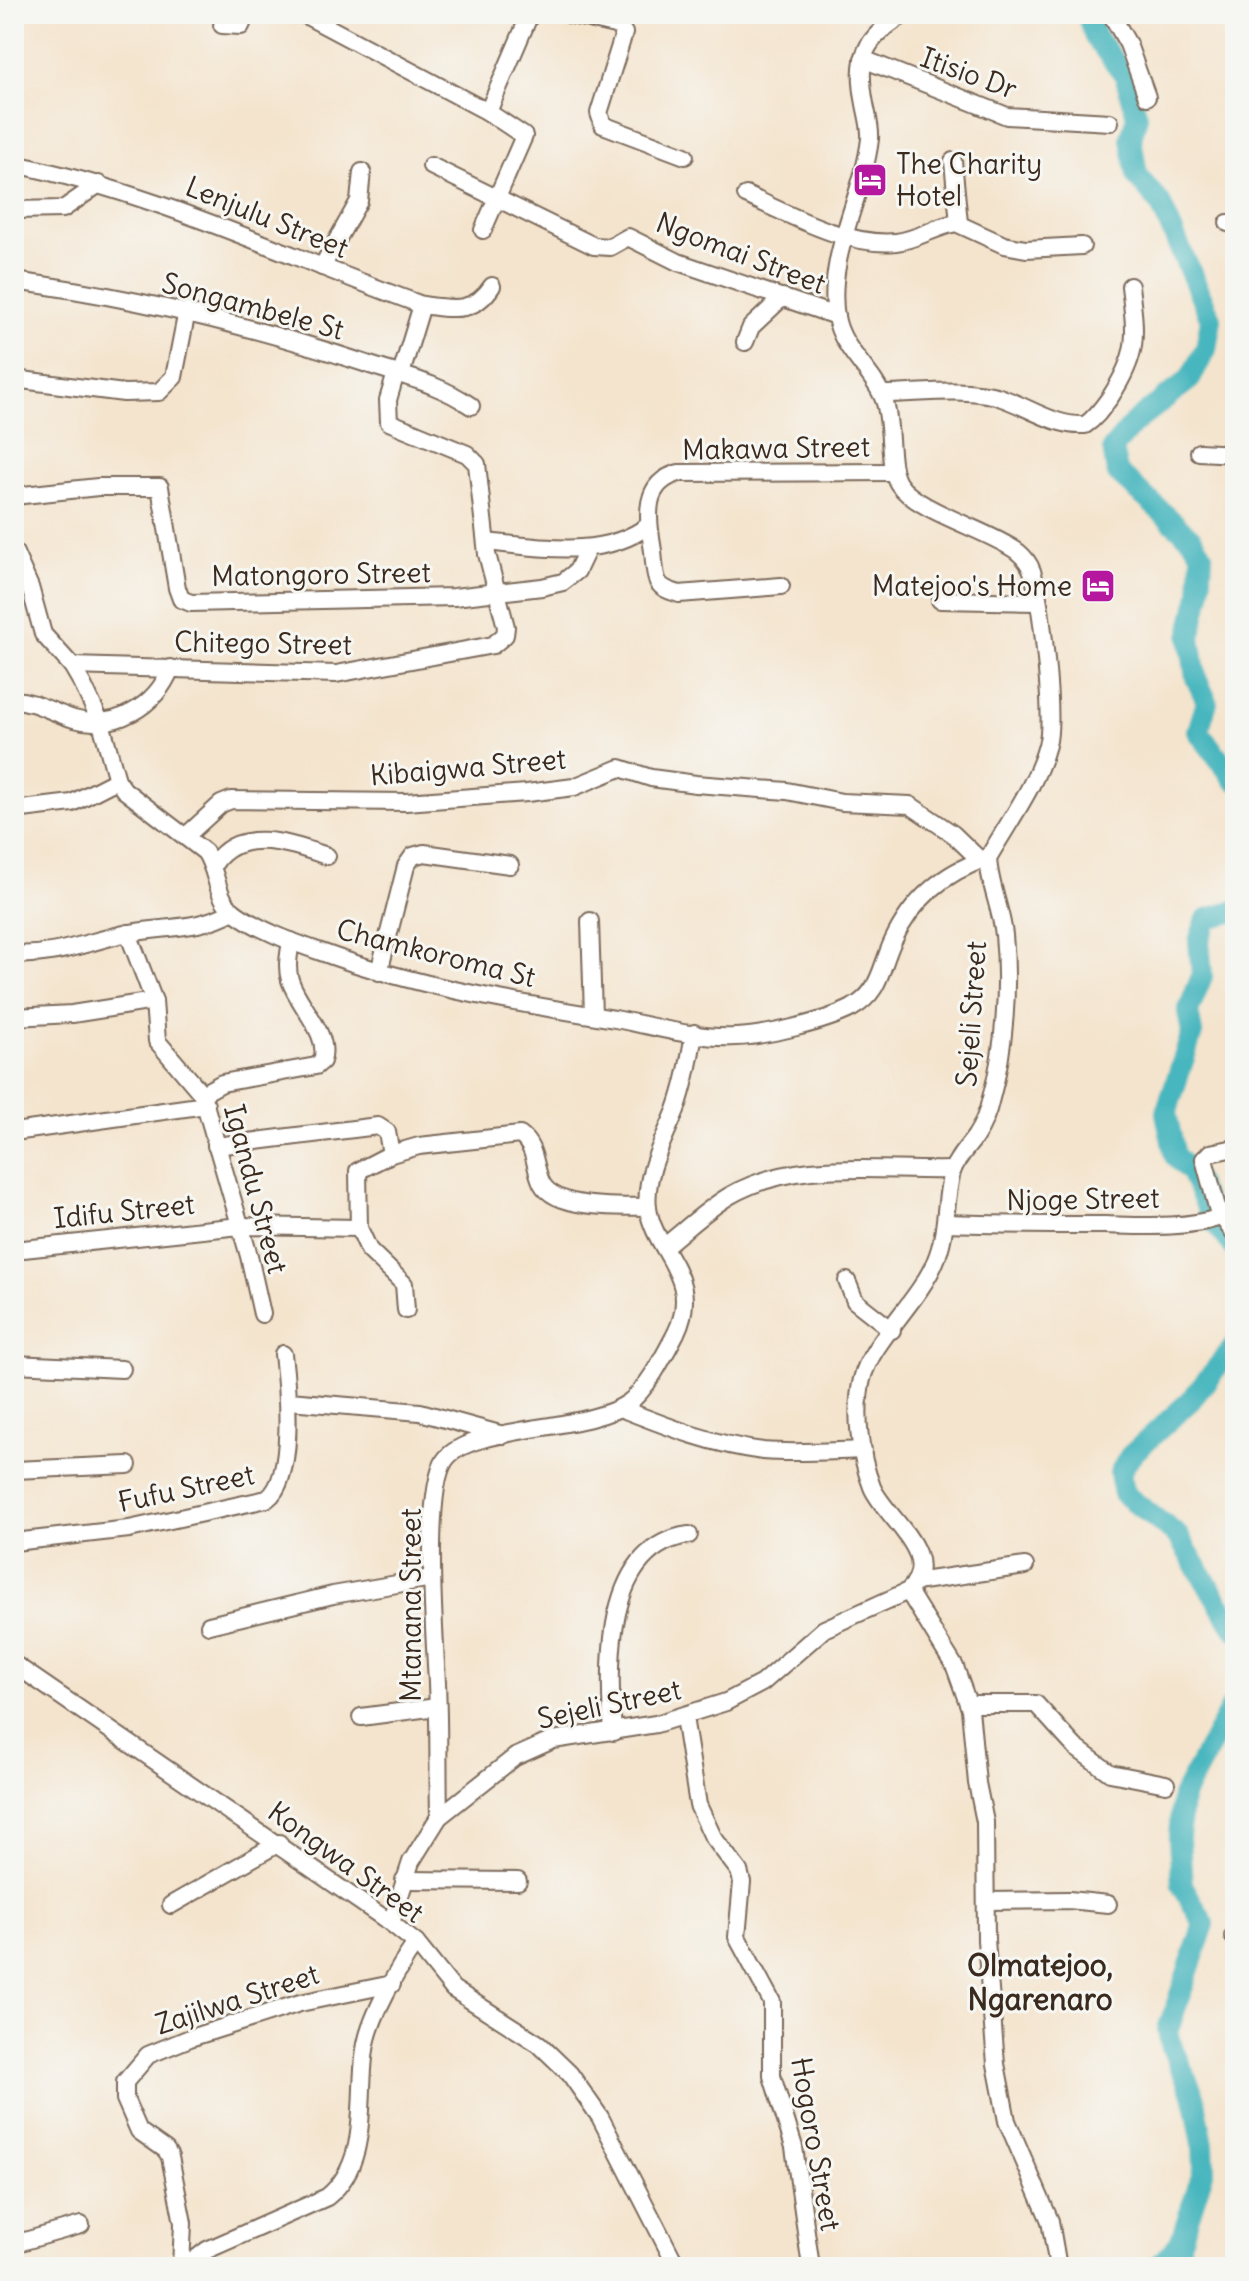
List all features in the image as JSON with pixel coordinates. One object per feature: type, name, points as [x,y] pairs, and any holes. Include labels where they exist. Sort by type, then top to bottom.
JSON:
[{"type":"street","points":[[222,25],[241,26],[246,14]]},
{"type":"street","points":[[303,14],[339,22],[524,136],[483,230]]},
{"type":"street","points":[[488,112],[530,14]]},
{"type":"street","points":[[568,14],[619,26],[624,33],[599,113],[603,125],[685,156]]},
{"type":"street","points":[[905,14],[874,35],[863,59],[863,95],[870,136],[844,234],[836,316],[857,361],[882,394],[891,430],[893,472],[902,489],[933,509],[1020,554],[1032,571],[1049,715],[1047,747],[984,859]]},
{"type":"street","points":[[1111,14],[1128,44],[1147,97]]},
{"type":"street","name":"Itisio Dr","points":[[863,59],[1007,116],[1110,122]]},
{"type":"street","points":[[953,161],[959,223]]},
{"type":"street","name":"Lenjulu Street","points":[[14,164],[99,184],[182,210],[422,305],[457,310],[468,308],[486,296],[492,286]]},
{"type":"street","name":"Ngomai Street","points":[[431,166],[594,246],[610,247],[628,237],[678,262],[836,316]]},
{"type":"street","points":[[322,267],[359,201],[362,172]]},
{"type":"street","points":[[14,210],[63,209],[99,184]]},
{"type":"street","points":[[746,195],[844,234],[893,242],[959,223],[1004,245],[1026,249],[1082,246]]},
{"type":"street","name":"Songambele St","points":[[14,281],[187,311],[437,385],[471,406]]},
{"type":"street","points":[[882,394],[973,392],[996,397],[1071,426],[1085,425],[1108,400],[1133,357],[1137,340],[1130,286]]},
{"type":"street","points":[[745,342],[751,327],[783,297]]},
{"type":"street","points":[[398,373],[422,305]]},
{"type":"street","points":[[14,379],[124,393],[159,392],[174,377],[187,311]]},
{"type":"street","name":"Chitego Street","points":[[72,666],[171,668],[265,675],[336,674],[493,645],[506,631],[495,593],[486,542],[477,464],[467,454],[389,422],[388,400],[398,373]]},
{"type":"street","points":[[1199,452],[1235,454]]},
{"type":"street","name":"Makawa Street","points":[[781,586],[679,594],[665,589],[658,581],[649,525],[651,496],[656,484],[679,473],[893,472]]},
{"type":"street","name":"Matongoro Street","points":[[14,496],[159,486],[164,495],[177,588],[186,602],[381,600],[495,593]]},
{"type":"street","points":[[486,542],[588,548],[618,544],[649,525]]},
{"type":"street","points":[[495,593],[563,582],[577,571],[588,548]]},
{"type":"street","points":[[14,551],[30,587],[47,641],[72,666],[101,723],[117,780],[135,800],[186,836],[214,864],[225,902],[233,911],[216,921],[187,928],[128,933],[56,953],[14,954]]},
{"type":"street","points":[[940,600],[1037,602]]},
{"type":"street","points":[[14,700],[33,702],[73,719],[101,723],[132,711],[157,696],[171,668]]},
{"type":"street","name":"Kibaigwa Street","points":[[186,836],[221,804],[231,800],[406,802],[527,793],[574,787],[620,768],[683,783],[787,791],[842,802],[910,805],[984,859]]},
{"type":"street","points":[[14,810],[73,803],[117,780]]},
{"type":"street","points":[[214,864],[228,847],[253,841],[296,846],[327,856]]},
{"type":"street","points":[[379,972],[406,866],[413,856],[438,854],[510,865]]},
{"type":"street","name":"Chamkoroma St","points":[[233,911],[291,941],[379,972],[455,991],[694,1033],[748,1036],[856,1005],[879,982],[895,936],[921,897],[941,882],[984,859]]},
{"type":"street","name":"Sejeli Street","points":[[391,1923],[404,1880],[439,1817],[531,1748],[553,1740],[613,1732],[684,1717],[752,1689],[824,1629],[912,1586],[917,1552],[873,1489],[858,1416],[862,1376],[935,1263],[945,1223],[952,1170],[986,1117],[1001,1032],[1004,934],[984,859]]},
{"type":"street","points":[[590,921],[593,1015]]},
{"type":"street","points":[[128,933],[154,1001],[155,1034],[160,1047],[204,1100]]},
{"type":"street","name":"Igandu Street","points":[[262,1314],[204,1100],[222,1083],[316,1066],[322,1061],[324,1043],[291,981],[288,968],[291,941]]},
{"type":"street","points":[[14,1017],[72,1014],[154,1001]]},
{"type":"street","points":[[620,1408],[636,1396],[681,1320],[682,1286],[648,1207],[654,1166],[684,1085],[694,1033]]},
{"type":"street","points":[[14,1132],[204,1100]]},
{"type":"street","points":[[216,1146],[378,1126],[387,1132],[391,1154]]},
{"type":"street","points":[[406,1310],[404,1284],[369,1250],[359,1228],[358,1171],[391,1154],[419,1146],[520,1135],[535,1155],[544,1189],[553,1196],[574,1203],[648,1207]]},
{"type":"street","points":[[1235,1148],[1210,1153],[1204,1159],[1221,1217],[1235,1235]]},
{"type":"street","points":[[666,1245],[730,1196],[783,1174],[815,1170],[952,1170]]},
{"type":"street","name":"Njoge Street","points":[[945,1223],[1013,1227],[1136,1226],[1195,1224],[1221,1217]]},
{"type":"street","name":"Idifu Street","points":[[14,1250],[240,1226],[359,1228]]},
{"type":"street","points":[[847,1281],[855,1301],[892,1330]]},
{"type":"street","name":"Fufu Street","points":[[14,1542],[129,1529],[267,1499],[279,1485],[289,1401],[283,1354]]},
{"type":"street","points":[[14,1364],[122,1369]]},
{"type":"street","points":[[289,1401],[420,1412],[503,1435]]},
{"type":"street","points":[[620,1408],[700,1438],[739,1447],[793,1452],[863,1450]]},
{"type":"street","name":"Mtanana Street","points":[[439,1817],[432,1578],[438,1480],[444,1462],[459,1449],[503,1435],[558,1426],[620,1408]]},
{"type":"street","points":[[14,1470],[128,1465]]},
{"type":"street","points":[[613,1732],[610,1673],[613,1626],[620,1596],[657,1548],[677,1537],[689,1535]]},
{"type":"street","points":[[1025,1566],[912,1586],[969,1704],[977,1783],[985,1822],[992,2028],[1002,2098],[1011,2132],[1053,2230],[1058,2267]]},
{"type":"street","points":[[209,1625],[333,1595],[432,1578]]},
{"type":"street","name":"Kongwa Street","points":[[14,1664],[279,1843],[341,1892],[391,1923],[416,1943],[453,1989],[539,2044],[570,2074],[600,2117],[677,2267]]},
{"type":"street","points":[[969,1704],[1036,1704],[1075,1747],[1110,1773],[1166,1784]]},
{"type":"street","points":[[361,1717],[437,1707]]},
{"type":"street","name":"Hogoro Street","points":[[684,1717],[698,1805],[713,1837],[739,1871],[742,1882],[737,1937],[772,2002],[772,2076],[794,2147],[811,2267]]},
{"type":"street","points":[[171,1905],[279,1843]]},
{"type":"street","points":[[404,1880],[518,1881]]},
{"type":"street","points":[[987,1901],[1069,1900],[1108,1904]]},
{"type":"street","points":[[183,2267],[207,2250],[327,2197],[340,2185],[354,2158],[359,2132],[366,2040],[392,1984],[416,1943]]},
{"type":"street","name":"Zajilwa Street","points":[[183,2267],[183,2223],[170,2157],[166,2150],[139,2131],[125,2099],[125,2082],[148,2055],[190,2038],[315,1999],[392,1984]]},
{"type":"street","points":[[14,2244],[81,2225]]},
{"type":"waterway","points":[[1087,14],[1095,37],[1125,75],[1137,116],[1131,138],[1137,176],[1160,203],[1211,319],[1206,349],[1190,379],[1134,423],[1113,448],[1117,472],[1192,539],[1202,554],[1200,594],[1190,637],[1196,678],[1207,702],[1198,731],[1235,780]]},
{"type":"waterway","points":[[1235,911],[1207,919],[1199,941],[1202,976],[1188,1012],[1192,1033],[1166,1113],[1175,1156],[1191,1172],[1213,1220],[1235,1248]]},
{"type":"waterway","points":[[1235,1345],[1191,1400],[1130,1456],[1120,1473],[1124,1494],[1178,1536],[1235,1629]]},
{"type":"waterway","points":[[1158,2267],[1180,2243],[1204,2169],[1203,2144],[1194,2096],[1172,2048],[1168,2030],[1204,1924],[1182,1885],[1179,1839],[1182,1797],[1235,1701]]},
{"type":"place","name":"The Charity Hotel","points":[[870,180]]},
{"type":"place","name":"Matejoo's Home","points":[[1098,586]]},
{"type":"district","name":"Olmatejoo, Ngarenaro","points":[[1040,1983]]}]
